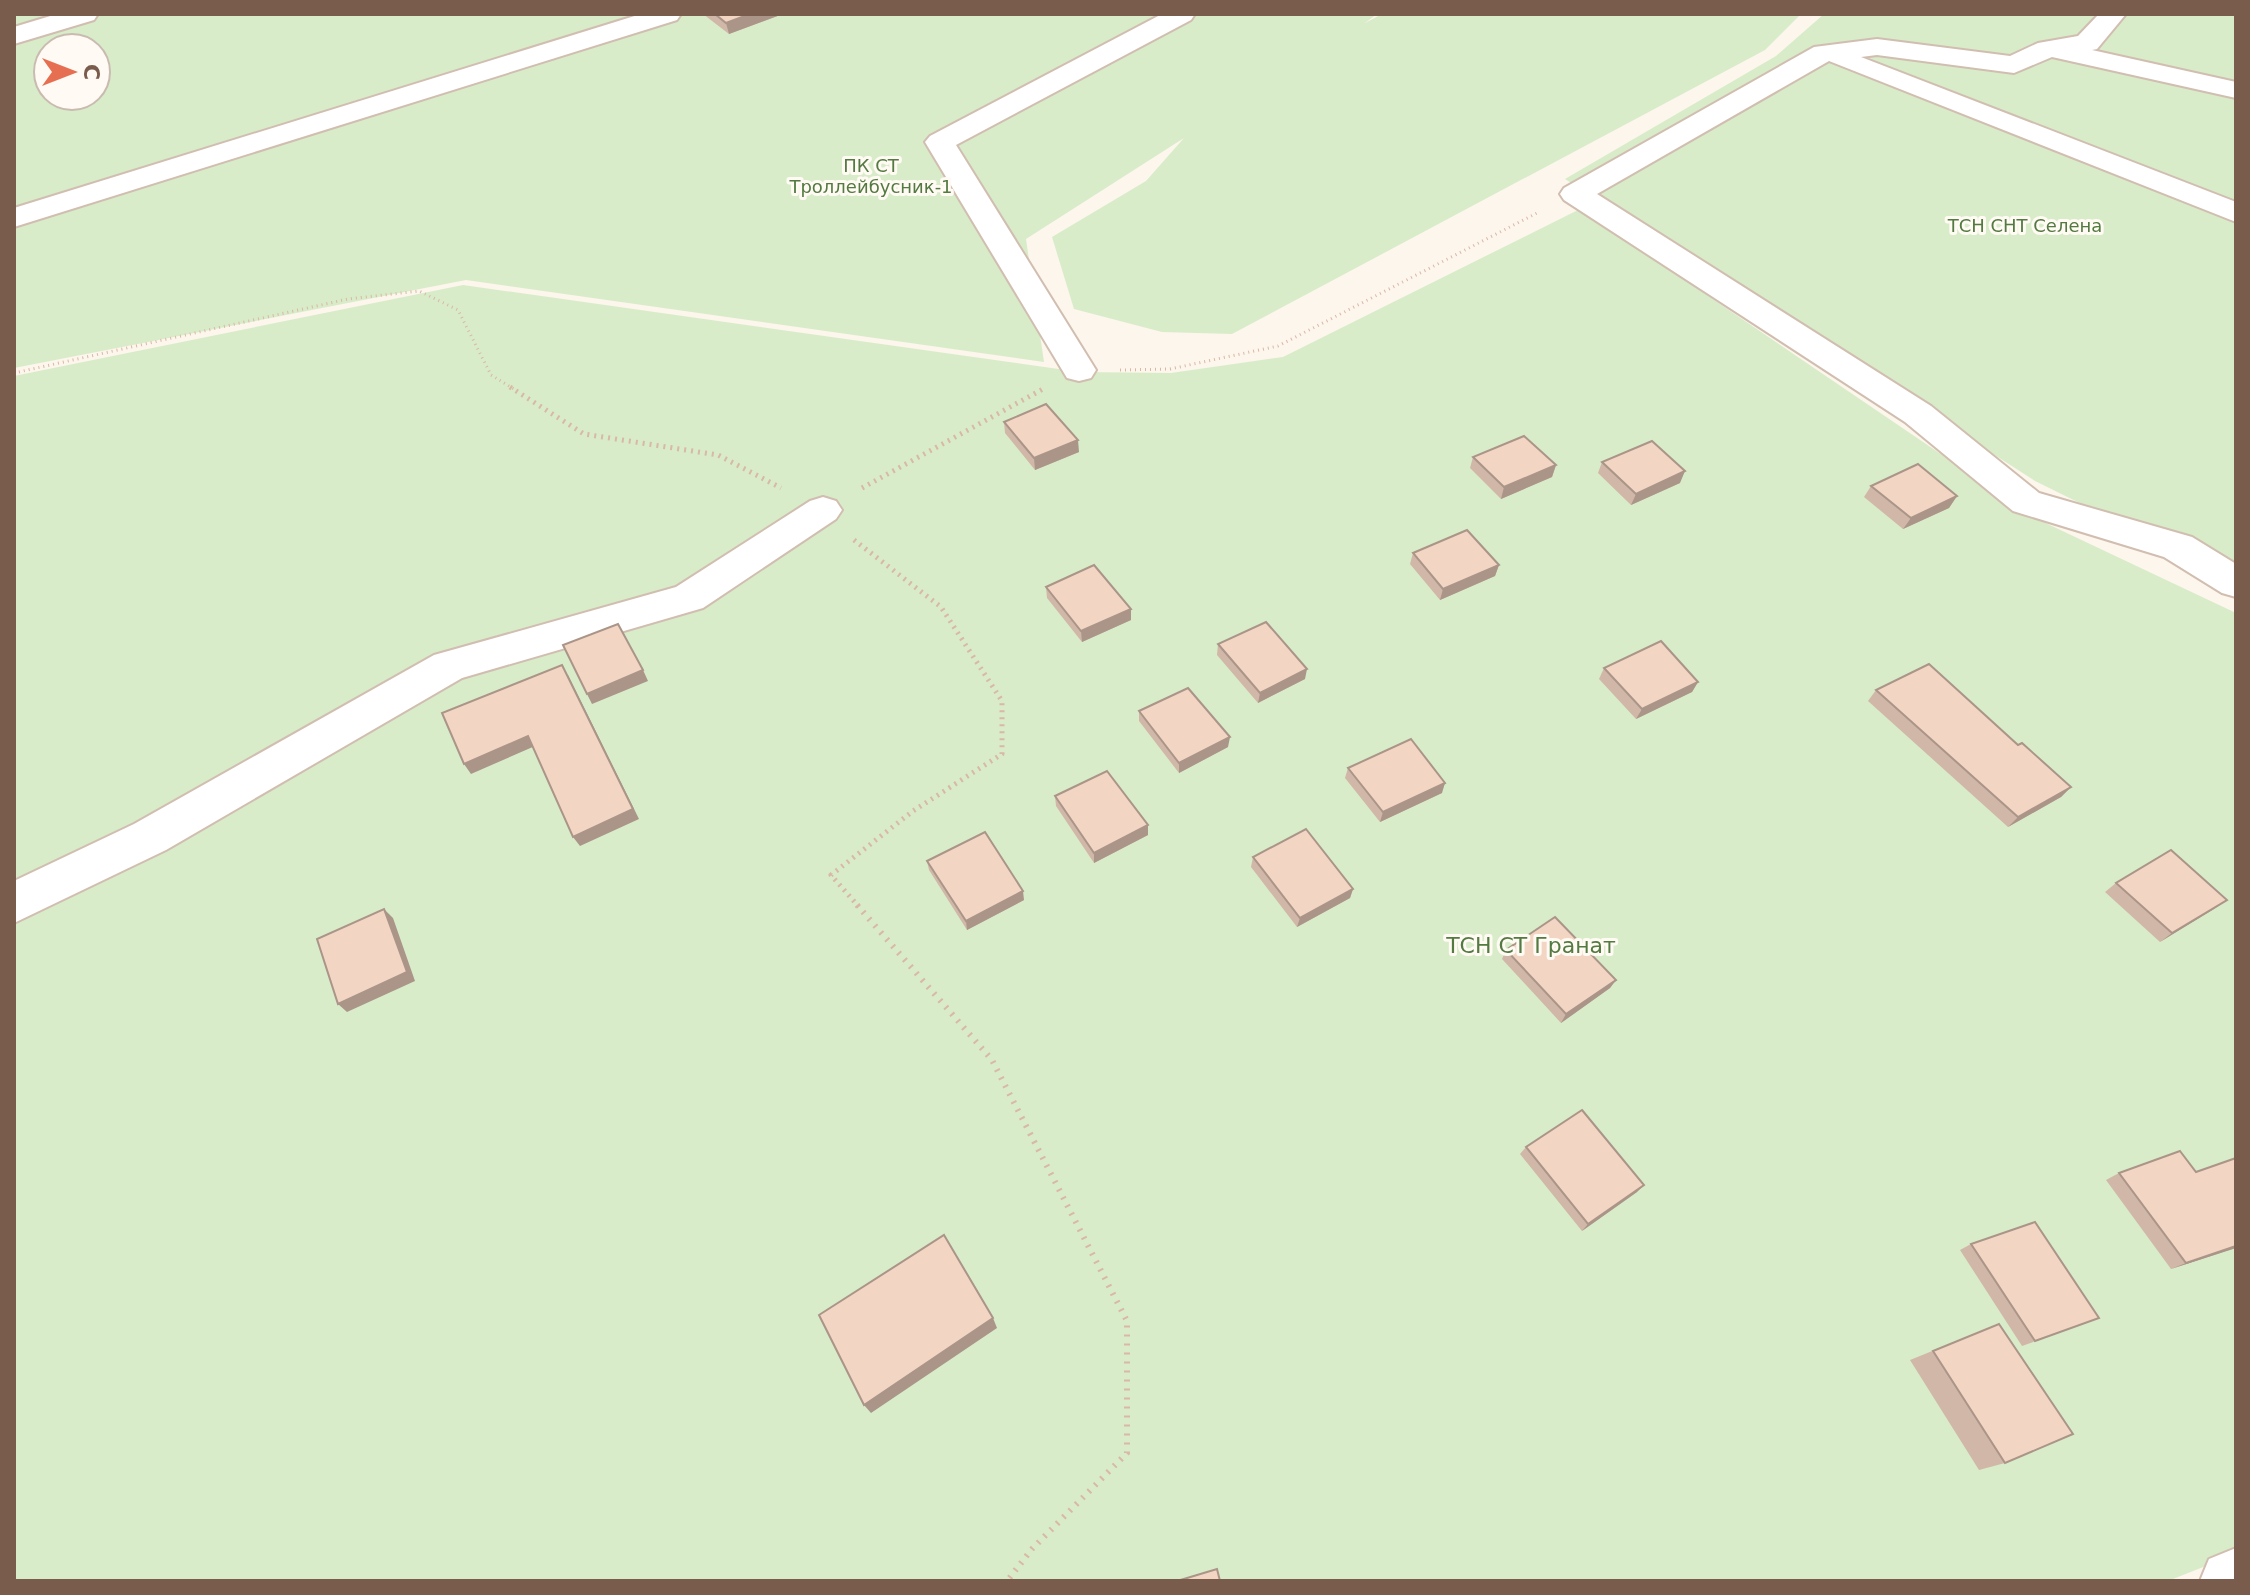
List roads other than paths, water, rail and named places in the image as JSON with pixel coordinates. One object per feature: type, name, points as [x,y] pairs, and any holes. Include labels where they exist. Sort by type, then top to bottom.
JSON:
[{"type":"lane","points":[[14,36],[55,17],[85,14]]},
{"type":"lane","points":[[14,218],[668,14]]},
{"type":"lane","points":[[1079,370],[940,142],[1182,14]]},
{"type":"lane","points":[[2113,14],[2087,43],[2048,49],[2014,65],[1877,47],[1824,53],[1575,194],[1918,414],[2026,502],[2178,547],[2236,583]]},
{"type":"lane","points":[[2048,49],[2236,90]]},
{"type":"lane","points":[[1824,53],[2236,213]]},
{"type":"lane","points":[[14,903],[150,837],[449,666],[689,598],[823,510]]},
{"type":"park label","name":"ПК СТ Троллейбусник-1","points":[[871,175]]},
{"type":"park label","name":"ТСН СНТ Селена","points":[[2025,225]]},
{"type":"park label","name":"ТСН СТ Гранат","points":[[1531,945]]}]
